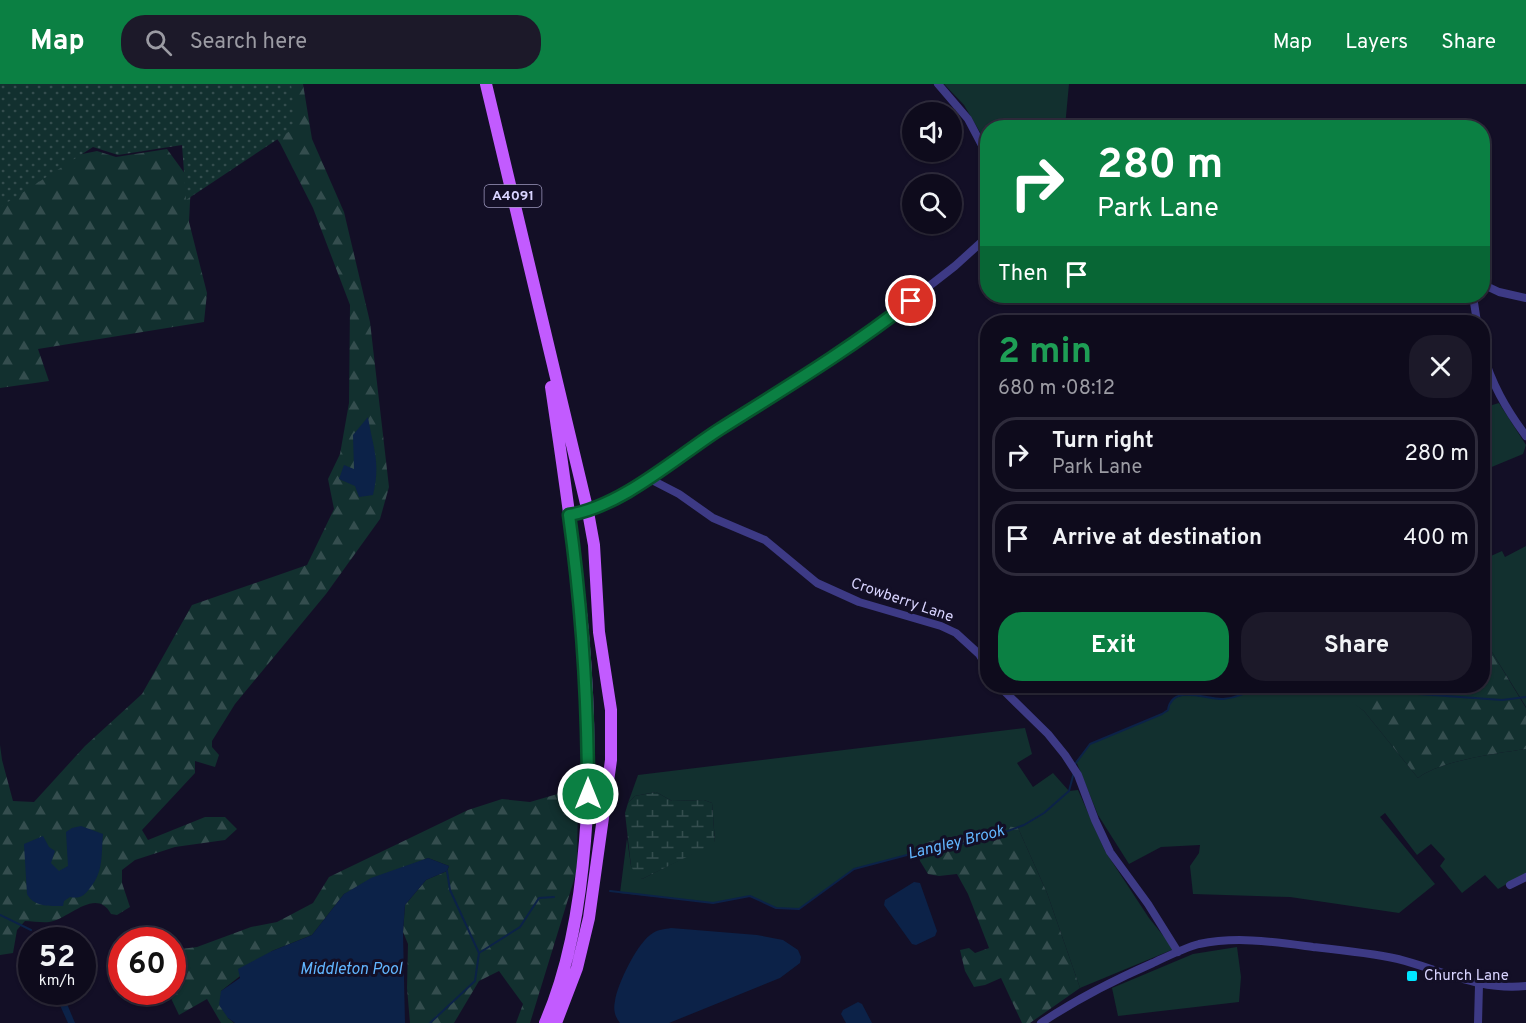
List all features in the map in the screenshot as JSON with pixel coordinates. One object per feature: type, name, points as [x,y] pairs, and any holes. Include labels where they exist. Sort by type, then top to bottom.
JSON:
[{"type":"main road","name":"A4091","points":[[486,84],[588,512],[594,546],[599,632],[611,710],[611,760],[590,918],[577,968],[556,1023]]},
{"type":"main road","name":"A4091","points":[[539,309],[577,573],[585,668],[588,794],[578,908],[570,947],[545,1023]]},
{"type":"street","points":[[938,84],[968,119],[980,142]]},
{"type":"street","points":[[569,515],[588,512],[617,497],[851,346],[955,266],[980,243]]},
{"type":"street","points":[[1490,288],[1526,298]]},
{"type":"street","points":[[1490,377],[1505,407],[1526,436]]},
{"type":"street","name":"Crowberry Lane","points":[[648,478],[680,494],[713,518],[765,540],[817,583],[859,602],[941,626],[956,633],[980,656]]},
{"type":"street","points":[[1006,693],[1048,734],[1065,755],[1078,775],[1110,852],[1148,904],[1178,952]]},
{"type":"street","points":[[1510,885],[1526,877]]},
{"type":"street","points":[[1041,1023],[1096,989],[1178,952],[1206,943],[1238,940],[1267,941],[1398,959],[1479,985],[1526,986]]},
{"type":"street","points":[[1478,1023],[1479,985]]},
{"type":"green space","points":[[0,84],[291,84],[296,127],[186,200],[182,145],[118,155],[93,147],[0,207]]},
{"type":"green space","points":[[259,84],[303,84],[312,139],[344,212],[370,322],[389,487],[380,519],[326,594],[235,704],[212,741],[212,747],[219,755],[215,767],[195,761],[195,773],[142,830],[148,840],[205,817],[225,817],[237,829],[225,840],[175,847],[135,860],[122,870],[122,883],[130,907],[117,915],[111,914],[105,906],[98,903],[90,904],[57,920],[25,921],[18,927],[13,953],[0,955],[0,745],[13,801],[34,802],[85,746],[142,694],[192,605],[307,565],[334,509],[328,479],[340,454],[349,403],[350,305],[313,208],[280,143],[264,121]]},
{"type":"green space","points":[[944,84],[1069,84],[1066,120],[980,120],[980,132],[962,102]]},
{"type":"green space","points":[[167,149],[191,182],[189,222],[207,293],[204,322],[38,349],[49,381],[0,388],[0,186],[53,160],[97,151],[116,157]]},
{"type":"green space","points":[[1499,403],[1526,445],[1523,454],[1490,468],[1490,406]]},
{"type":"green space","points":[[1526,546],[1526,707],[1490,649],[1490,556],[1502,551],[1505,557]]},
{"type":"green space","points":[[1490,649],[1526,708],[1526,749],[1454,762],[1418,778],[1364,711],[1339,693],[1490,693]]},
{"type":"green space","points":[[1341,693],[1364,711],[1418,778],[1454,762],[1526,749],[1526,873],[1498,889],[1485,875],[1462,893],[1440,866],[1445,859],[1431,844],[1417,855],[1385,813],[1380,817],[1435,884],[1399,913],[1290,897],[1193,894],[1190,866],[1199,853],[1200,845],[1161,847],[1129,864],[1098,815],[1076,761],[1090,744],[1168,711],[1171,703],[1183,695],[1225,699],[1243,694]]},
{"type":"green space","points":[[1025,728],[1032,754],[1017,763],[1033,787],[1053,773],[1069,791],[1078,790],[1105,851],[1149,918],[1174,949],[1080,988],[1047,893],[1018,828],[994,828],[968,833],[918,846],[919,852],[854,869],[799,909],[776,908],[750,896],[713,903],[620,893],[627,838],[631,866],[642,879],[715,842],[712,803],[704,800],[672,801],[656,792],[635,796],[628,803],[638,775]]},
{"type":"green space","points":[[578,788],[577,870],[530,1023],[516,1023],[523,1004],[499,971],[479,981],[454,1023],[410,1023],[407,988],[408,944],[403,932],[405,905],[426,880],[447,871],[449,866],[428,858],[344,894],[312,935],[272,951],[221,991],[228,1018],[234,1023],[221,1023],[207,999],[179,1015],[174,1005],[186,1005],[186,948],[197,947],[251,927],[277,922],[313,903],[329,877],[468,810],[502,799],[530,802]]},
{"type":"green space","points":[[656,792],[672,801],[704,800],[712,803],[715,843],[642,879],[636,875],[631,866],[625,813],[628,803],[635,796]]},
{"type":"green space","points":[[1007,826],[1018,828],[1047,893],[1080,988],[1030,1023],[1022,1023],[1001,978],[974,987],[965,971],[960,950],[969,948],[975,953],[989,948],[968,894],[957,874],[939,876],[928,874],[920,861],[918,846],[961,833]]},
{"type":"green space","points":[[1237,947],[1241,977],[1239,1002],[1118,1016],[1112,988],[1193,954]]},
{"type":"water","points":[[368,417],[375,455],[375,483],[373,495],[359,497],[355,486],[339,479],[344,465],[354,469],[353,435]]},
{"type":"water","points":[[81,826],[103,834],[101,862],[94,882],[84,895],[76,898],[70,897],[64,901],[63,906],[42,905],[34,901],[27,894],[24,844],[43,836],[49,847],[55,851],[51,863],[59,871],[68,866],[66,832]]},
{"type":"water","name":"Middleton Pool","points":[[428,858],[449,866],[447,871],[426,880],[405,905],[403,932],[405,1023],[235,1023],[228,1018],[219,1005],[221,991],[240,978],[238,969],[272,951],[312,935],[344,894],[371,878]]},
{"type":"water","points":[[914,882],[920,883],[937,931],[935,936],[916,945],[912,944],[884,905],[885,900]]},
{"type":"water","points":[[671,928],[757,935],[783,940],[798,950],[801,957],[800,963],[780,978],[669,1023],[620,1023],[614,1004],[629,964],[647,938],[657,931]]},
{"type":"water","points":[[858,1002],[862,1004],[872,1023],[846,1023],[841,1014],[843,1010]]},
{"type":"water","points":[[60,1005],[67,1005],[75,1023],[68,1023]]},
{"type":"waterway","name":"Langley Brook","points":[[1075,764],[1090,744],[1162,714],[1168,710],[1176,697],[1191,695],[1223,699],[1244,693]]},
{"type":"waterway","name":"Langley Brook","points":[[1405,693],[1502,700],[1526,697]]},
{"type":"waterway","name":"Langley Brook","points":[[610,891],[713,903],[750,896],[776,908],[799,909],[854,869],[926,850],[983,840],[1024,825],[1044,813],[1069,791],[1074,772]]},
{"type":"waterway","name":"Langley Brook","points":[[447,871],[450,890],[479,953],[520,927],[539,898],[554,897]]},
{"type":"waterway","points":[[0,915],[25,927]]},
{"type":"waterway","points":[[430,1023],[475,981],[479,953]]},
{"type":"place","name":"Church Lane","points":[[1412,976]]},
{"type":"route","points":[[588,794],[583,630],[569,515],[595,509],[648,478],[851,346],[911,301]]}]
